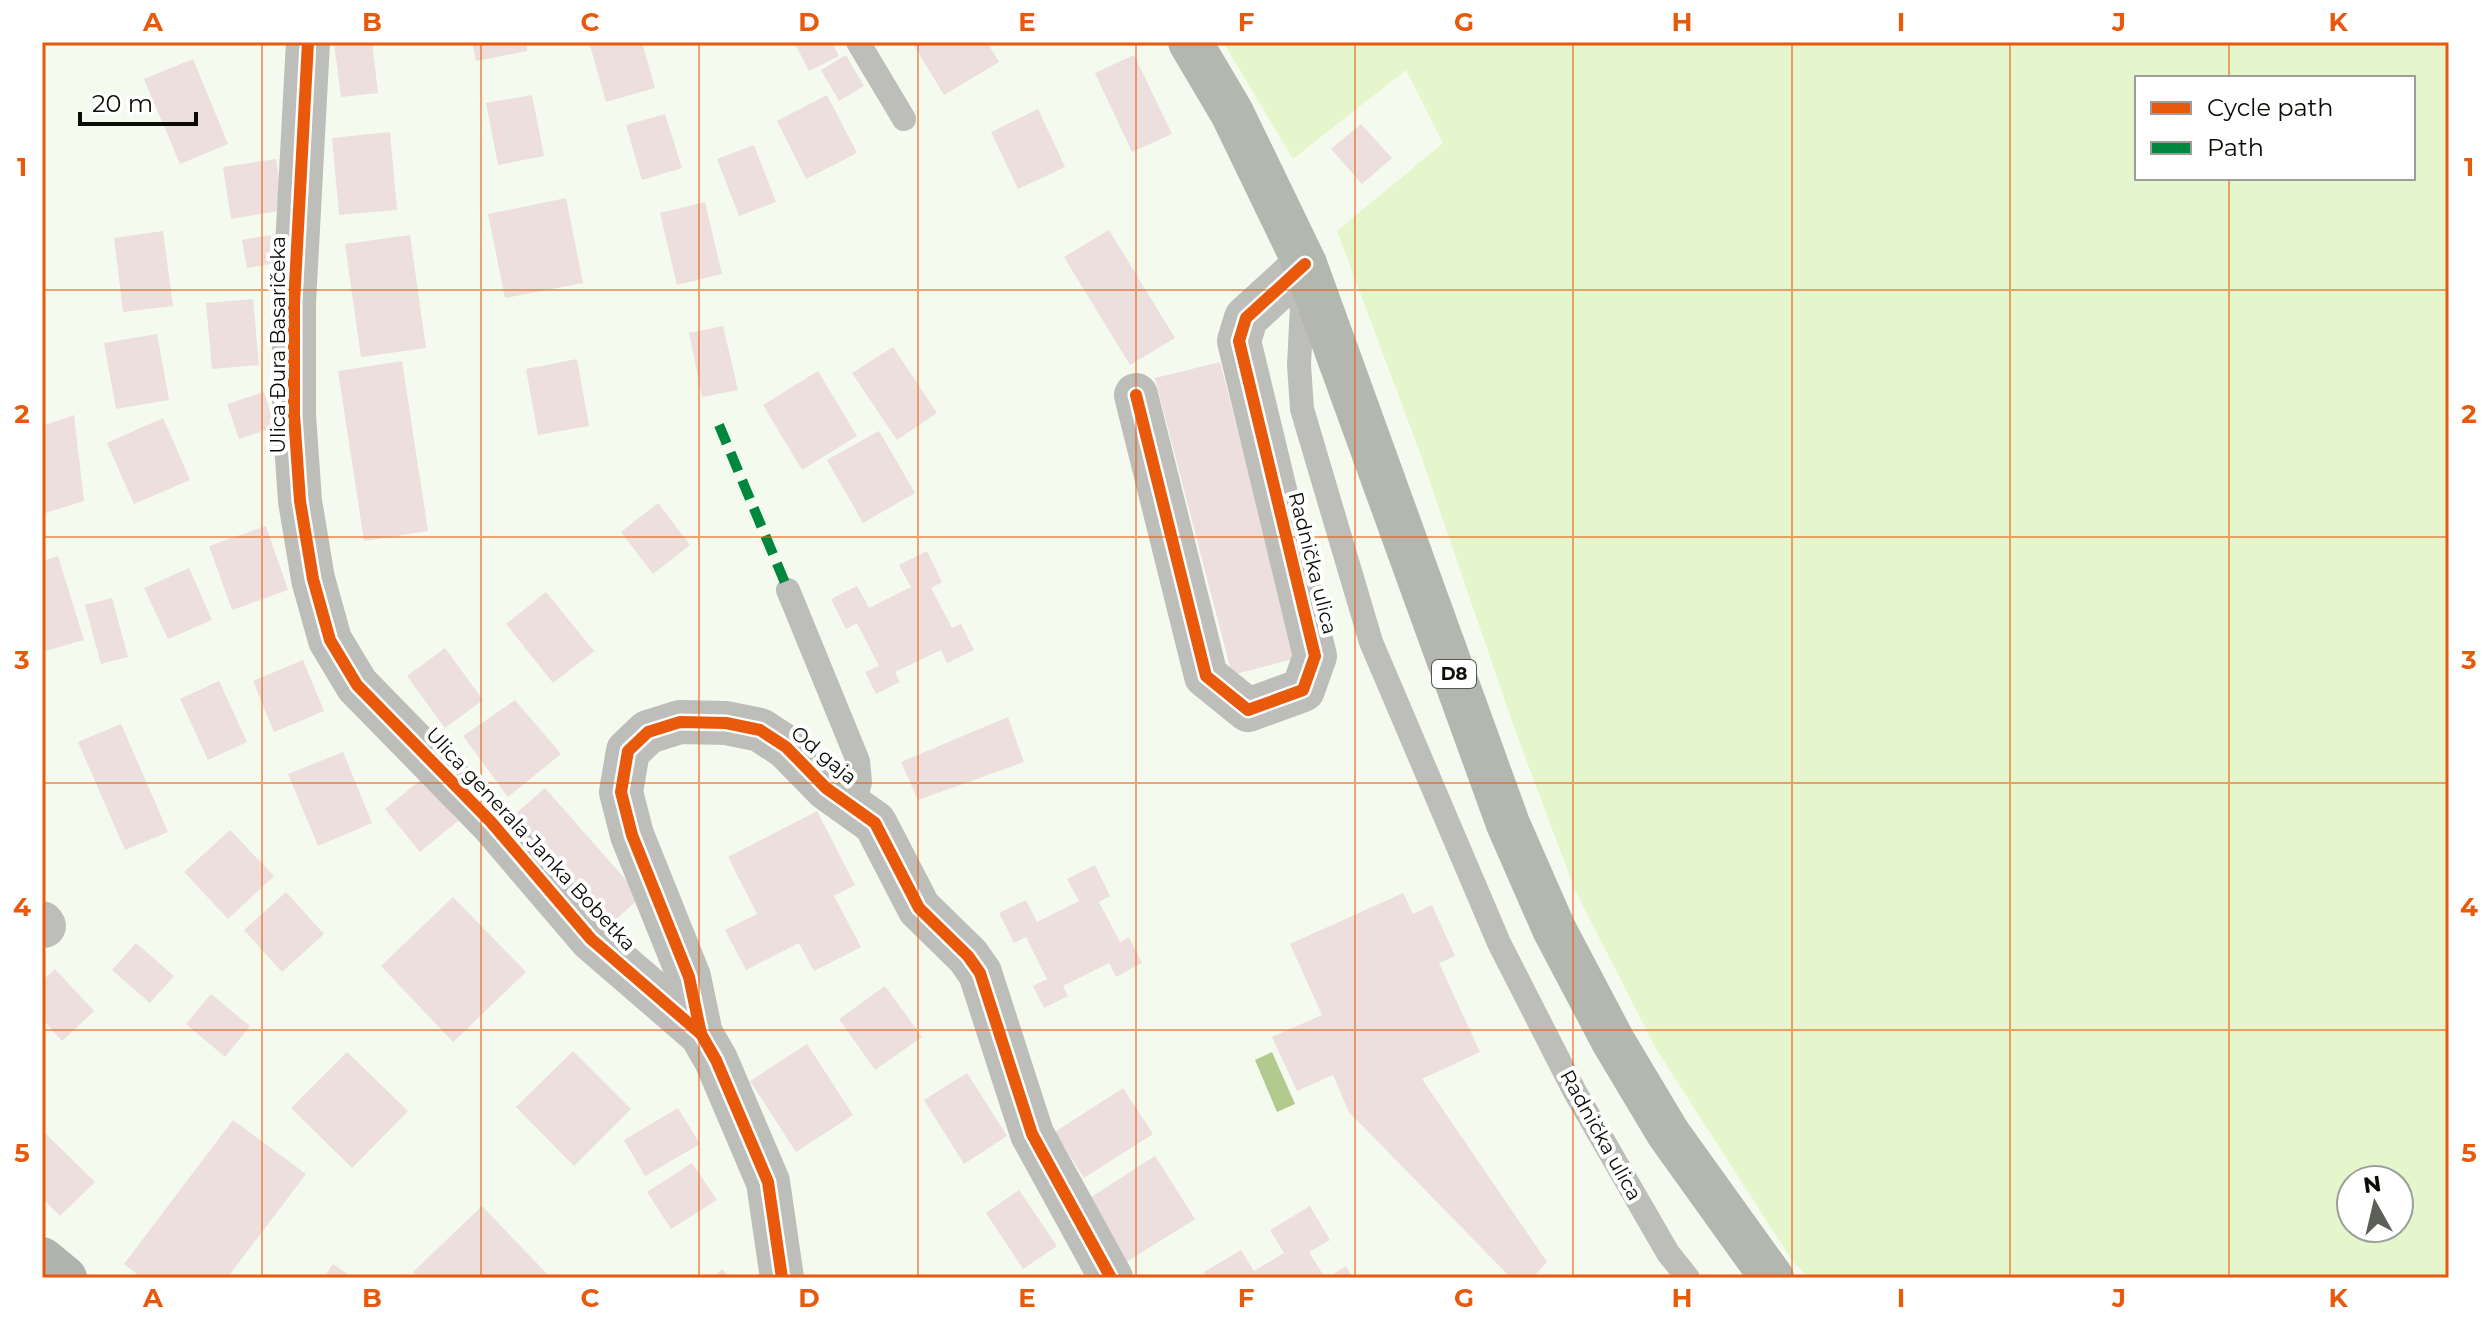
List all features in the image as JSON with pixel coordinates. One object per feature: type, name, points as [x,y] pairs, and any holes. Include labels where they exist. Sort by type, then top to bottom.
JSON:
[{"type":"main road","name":"D8","points":[[1190,42],[1232,113],[1305,264],[1508,824],[1554,929],[1613,1041],[1668,1133],[1772,1278]]},
{"type":"street","name":"Ulica Đura Basaričeka","points":[[308,42],[294,303],[294,415],[300,501],[313,579],[330,640],[357,685]]},
{"type":"street","name":"Radnička ulica","points":[[1136,395],[1206,676],[1248,710],[1303,690],[1315,656],[1239,341],[1246,318],[1305,264]]},
{"type":"street","name":"Ulica generala Janka Bobetka","points":[[357,685],[491,822],[591,939],[701,1034],[716,1060],[768,1182],[782,1278]]},
{"type":"street","name":"Od gaja","points":[[701,1034],[689,977],[632,835],[621,792],[628,751],[648,732],[680,722],[726,723],[760,730],[786,747],[826,788],[854,805],[875,823],[919,908],[968,956],[980,973],[1032,1134],[1111,1278]]},
{"type":"street","points":[[42,1259],[65,1278]]},
{"type":"lane","points":[[858,42],[904,119]]},
{"type":"lane","name":"Radnička ulica","points":[[1305,264],[1299,365],[1302,409],[1371,642],[1499,943],[1575,1092],[1668,1253],[1688,1278]]},
{"type":"lane","name":"Od gaja","points":[[788,590],[858,761],[860,782],[854,805]]},
{"type":"shaded area","points":[[1223,42],[2449,42],[2449,1278],[1808,1278],[1791,1259],[1655,1047],[1575,890],[1515,730],[1420,453],[1337,231],[1443,143],[1406,70],[1293,159]]},
{"type":"shaded area","points":[[1272,1052],[1295,1104],[1277,1112],[1255,1060]]},
{"type":"building","points":[[334,42],[372,42],[378,93],[341,97]]},
{"type":"building","points":[[472,42],[526,42],[527,51],[476,61]]},
{"type":"building","points":[[589,42],[642,42],[655,88],[606,102]]},
{"type":"building","points":[[794,42],[832,42],[839,56],[809,71]]},
{"type":"building","points":[[912,42],[987,42],[999,62],[944,95]]},
{"type":"building","points":[[846,55],[864,86],[839,101],[821,70]]},
{"type":"building","points":[[1134,55],[1172,134],[1132,152],[1095,73]]},
{"type":"building","points":[[193,59],[228,144],[180,164],[144,79]]},
{"type":"building","points":[[532,95],[544,156],[498,165],[486,103]]},
{"type":"building","points":[[827,95],[857,153],[806,179],[777,121]]},
{"type":"building","points":[[1038,109],[1065,167],[1018,189],[991,132]]},
{"type":"building","points":[[665,114],[682,168],[642,180],[626,125]]},
{"type":"building","points":[[1361,124],[1392,158],[1362,184],[1331,149]]},
{"type":"building","points":[[390,132],[397,210],[339,215],[332,138]]},
{"type":"building","points":[[754,145],[776,202],[739,216],[717,159]]},
{"type":"building","points":[[276,159],[284,210],[231,219],[223,167]]},
{"type":"building","points":[[566,198],[583,283],[505,298],[488,214]]},
{"type":"building","points":[[705,202],[722,274],[677,285],[660,213]]},
{"type":"building","points":[[1109,230],[1175,338],[1130,365],[1064,257]]},
{"type":"building","points":[[163,231],[173,306],[123,312],[114,238]]},
{"type":"building","points":[[271,235],[276,263],[247,268],[242,240]]},
{"type":"building","points":[[410,235],[426,348],[361,357],[345,244]]},
{"type":"building","points":[[253,299],[259,365],[212,369],[206,303]]},
{"type":"building","points":[[723,326],[738,390],[702,397],[689,333]]},
{"type":"building","points":[[157,334],[169,400],[116,409],[104,343]]},
{"type":"building","points":[[893,347],[937,413],[897,440],[852,373]]},
{"type":"building","points":[[577,359],[589,426],[538,435],[526,369]]},
{"type":"building","points":[[402,361],[428,531],[364,541],[338,371]]},
{"type":"building","points":[[1220,362],[1297,658],[1232,675],[1155,378]]},
{"type":"building","points":[[818,371],[857,436],[802,470],[763,405]]},
{"type":"building","points":[[264,392],[275,427],[239,439],[227,404]]},
{"type":"building","points":[[74,415],[84,501],[42,514],[42,426]]},
{"type":"building","points":[[163,418],[190,480],[134,504],[107,443]]},
{"type":"building","points":[[879,431],[915,493],[863,523],[827,460]]},
{"type":"building","points":[[658,503],[690,545],[653,574],[621,532]]},
{"type":"building","points":[[266,526],[288,590],[232,610],[209,546]]},
{"type":"building","points":[[927,551],[942,582],[931,588],[952,628],[961,624],[974,650],[947,663],[941,650],[895,672],[900,682],[876,694],[865,672],[879,666],[857,623],[846,629],[831,599],[857,586],[869,608],[911,587],[899,565]]},
{"type":"building","points":[[58,556],[84,640],[42,652],[42,561]]},
{"type":"building","points":[[189,568],[212,620],[168,639],[144,588]]},
{"type":"building","points":[[546,592],[594,651],[553,683],[506,624]]},
{"type":"building","points":[[112,598],[128,657],[101,664],[85,605]]},
{"type":"building","points":[[445,648],[483,700],[445,728],[407,676]]},
{"type":"building","points":[[303,660],[324,711],[274,732],[253,681]]},
{"type":"building","points":[[219,681],[247,742],[208,760],[180,699]]},
{"type":"building","points":[[515,700],[561,754],[508,797],[463,736]]},
{"type":"building","points":[[1008,717],[1024,762],[918,800],[901,762]]},
{"type":"building","points":[[121,724],[168,832],[125,850],[78,742]]},
{"type":"building","points":[[343,752],[372,823],[318,846],[288,774]]},
{"type":"building","points":[[423,778],[458,821],[420,852],[385,809]]},
{"type":"building","points":[[545,788],[641,897],[603,931],[507,821]]},
{"type":"building","points":[[817,811],[855,885],[834,896],[861,947],[814,971],[799,943],[746,970],[725,930],[757,914],[728,857]]},
{"type":"building","points":[[230,830],[274,876],[228,919],[184,872]]},
{"type":"building","points":[[1095,865],[1110,896],[1099,902],[1120,942],[1129,937],[1142,963],[1116,977],[1109,963],[1063,986],[1068,996],[1044,1008],[1033,986],[1047,979],[1026,937],[1014,943],[999,913],[1026,900],[1037,922],[1079,901],[1067,879]]},
{"type":"building","points":[[286,892],[324,934],[282,972],[244,930]]},
{"type":"building","points":[[1403,893],[1413,914],[1432,905],[1455,956],[1439,963],[1480,1052],[1422,1079],[1547,1262],[1532,1278],[1511,1278],[1349,1112],[1333,1075],[1297,1091],[1272,1037],[1322,1015],[1290,944]]},
{"type":"building","points":[[453,897],[526,972],[453,1042],[381,966]]},
{"type":"building","points":[[136,943],[174,976],[150,1003],[112,970]]},
{"type":"building","points":[[55,969],[94,1011],[62,1041],[42,1019],[42,981]]},
{"type":"building","points":[[885,986],[922,1037],[875,1070],[839,1019]]},
{"type":"building","points":[[211,994],[250,1026],[225,1057],[186,1024]]},
{"type":"building","points":[[807,1044],[853,1115],[796,1152],[750,1081]]},
{"type":"building","points":[[573,1051],[631,1109],[574,1166],[516,1107]]},
{"type":"building","points":[[347,1052],[408,1111],[352,1168],[291,1108]]},
{"type":"building","points":[[967,1073],[1007,1136],[964,1164],[924,1100]]},
{"type":"building","points":[[1123,1088],[1153,1134],[1084,1178],[1055,1132]]},
{"type":"building","points":[[678,1108],[700,1144],[645,1176],[624,1140]]},
{"type":"building","points":[[233,1120],[306,1174],[227,1278],[142,1278],[124,1264]]},
{"type":"building","points":[[45,1133],[95,1182],[60,1216],[42,1198],[42,1136]]},
{"type":"building","points":[[1155,1156],[1195,1219],[1125,1263],[1085,1201]]},
{"type":"building","points":[[692,1163],[717,1200],[671,1229],[647,1192]]},
{"type":"building","points":[[1019,1190],[1057,1246],[1023,1269],[986,1213]]},
{"type":"building","points":[[482,1206],[551,1278],[420,1278],[413,1272]]},
{"type":"building","points":[[1310,1206],[1330,1240],[1309,1252],[1325,1278],[1207,1278],[1204,1272],[1241,1250],[1254,1271],[1284,1253],[1270,1230]]},
{"type":"building","points":[[333,1264],[353,1278],[323,1278]]},
{"type":"building","points":[[1346,1266],[1353,1278],[1327,1278]]},
{"type":"building","points":[[722,1269],[730,1278],[712,1278]]},
{"type":"marked path","points":[[719,425],[788,590]]},
{"type":"cycle path","points":[[308,42],[294,303],[294,415],[300,501],[313,579],[330,640],[357,685],[491,822],[591,939],[701,1034],[716,1060],[768,1182],[782,1278]]},
{"type":"cycle path","points":[[1136,395],[1206,676],[1248,710],[1303,690],[1315,656],[1239,341],[1246,318],[1305,264]]},
{"type":"cycle path","points":[[701,1034],[689,977],[632,835],[621,792],[628,751],[648,732],[680,722],[726,723],[760,730],[786,747],[826,788],[875,823],[919,908],[968,956],[980,973],[1032,1134],[1111,1278]]}]
